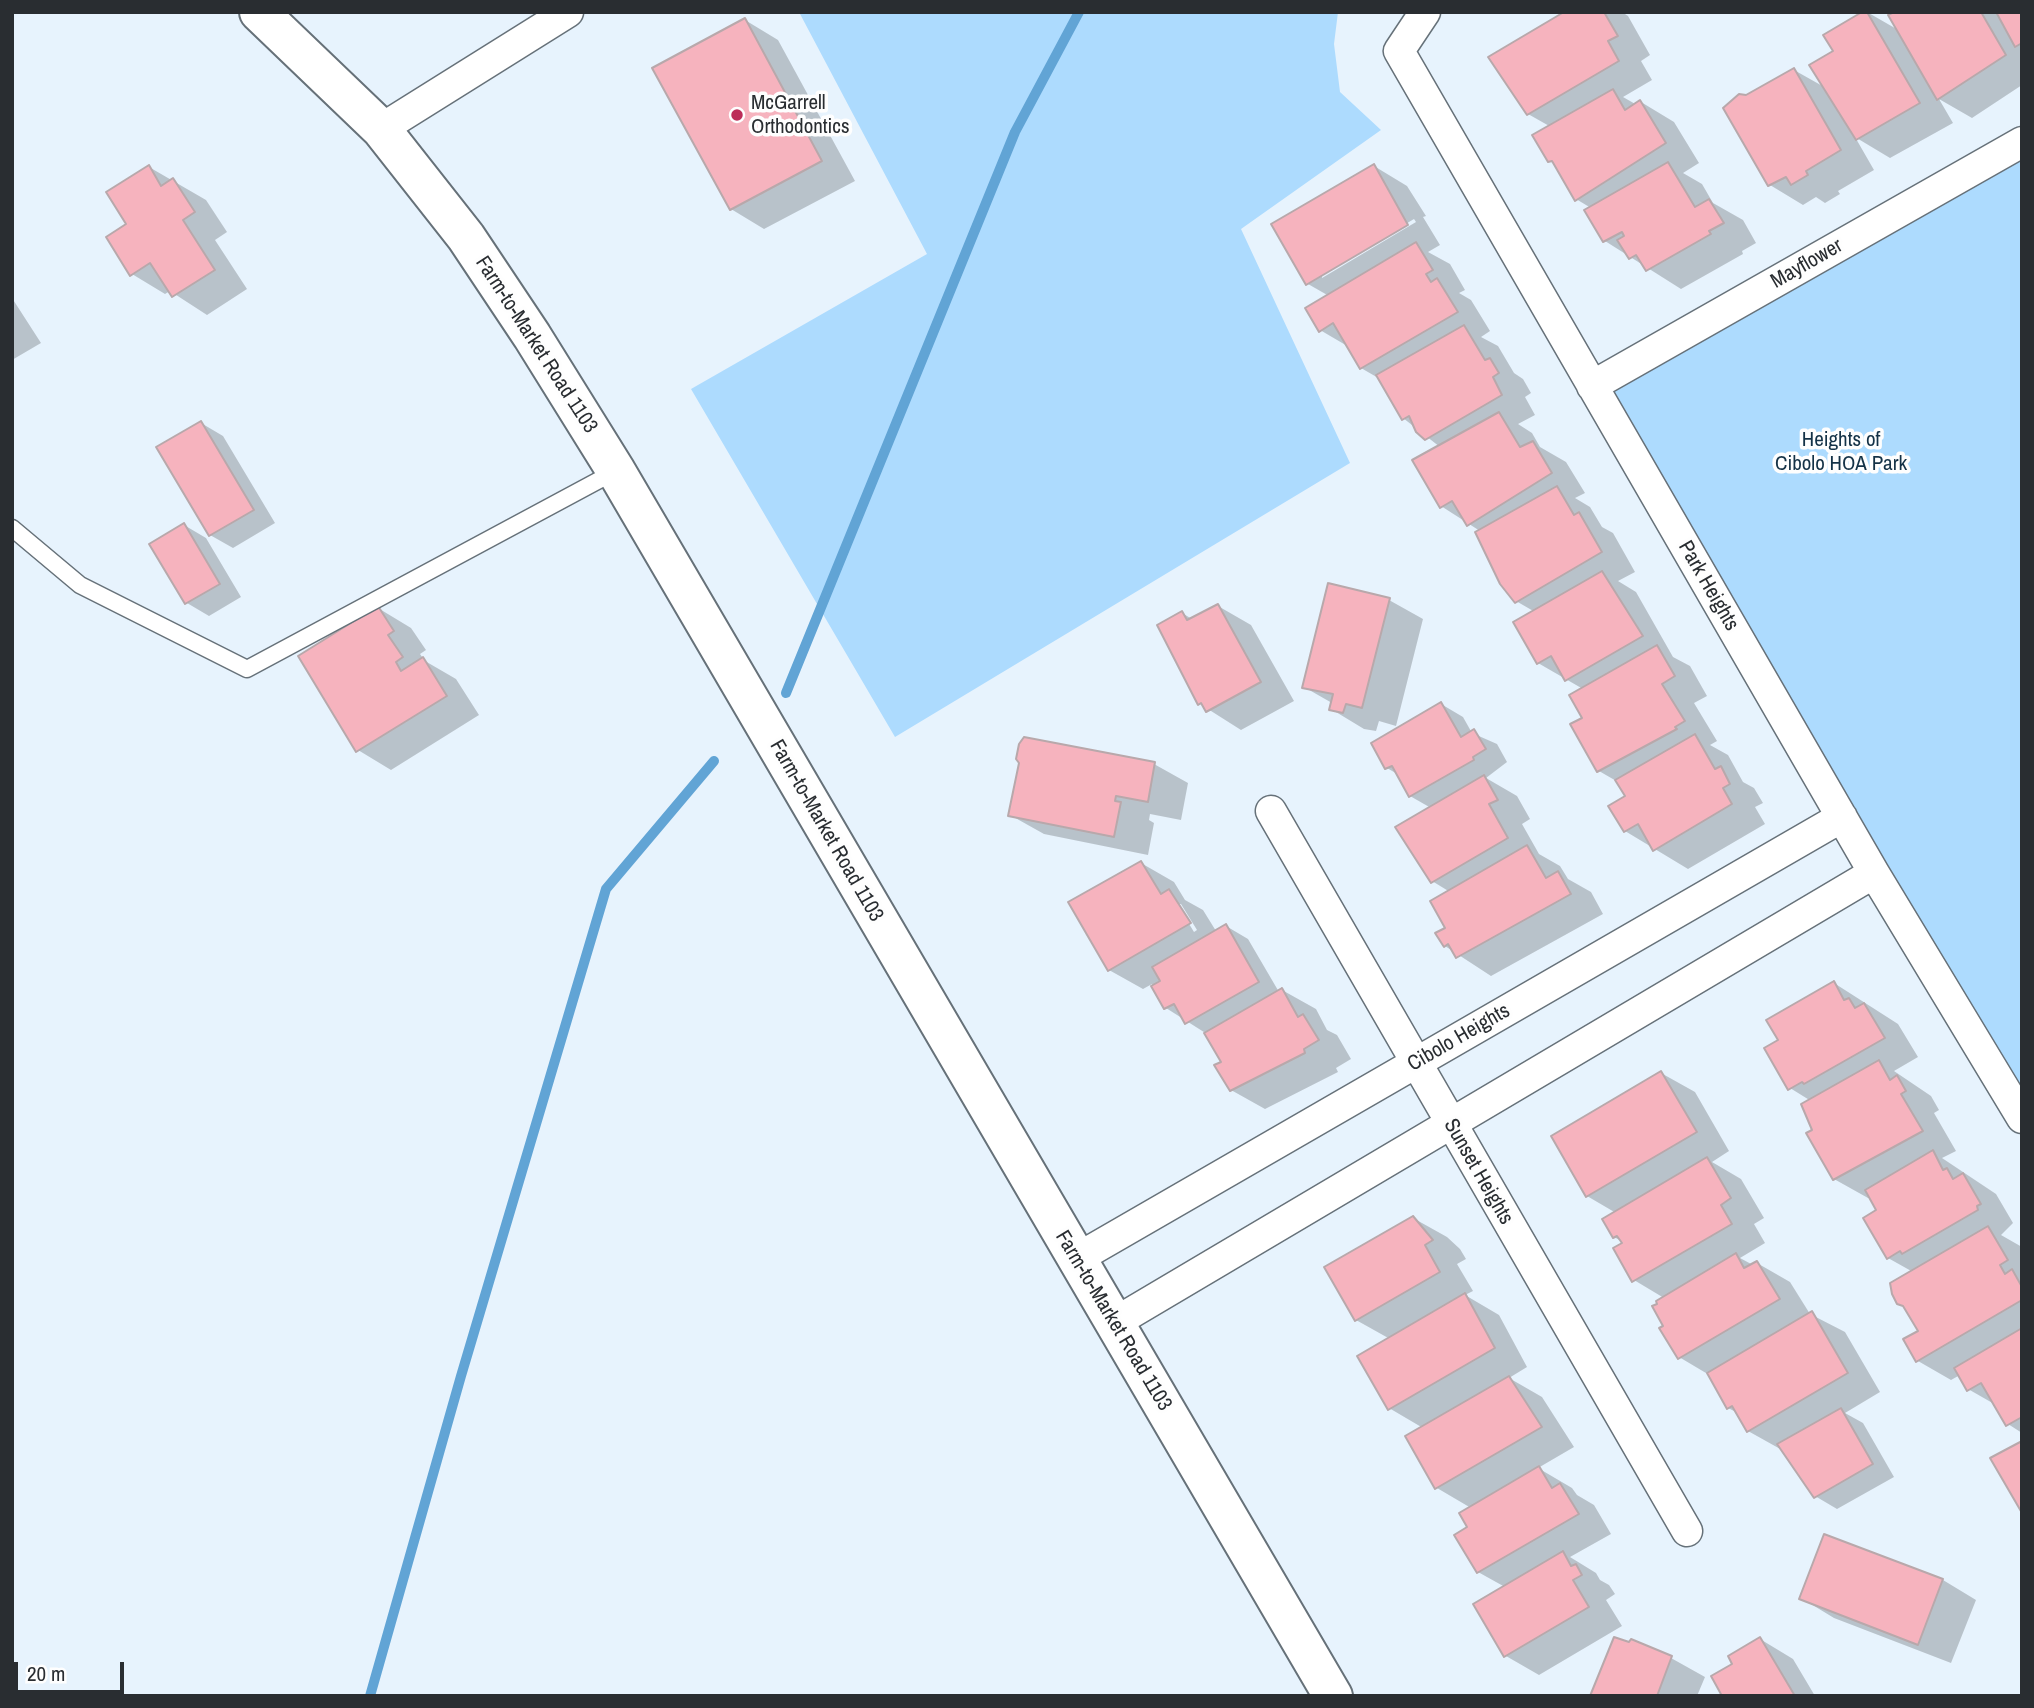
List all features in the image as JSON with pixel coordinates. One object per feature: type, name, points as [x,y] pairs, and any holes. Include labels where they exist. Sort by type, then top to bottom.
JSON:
[{"type":"main road","name":"Farm-to-Market Road 1103","points":[[259,12],[381,129],[466,237],[616,471],[1333,1696]]},
{"type":"street","points":[[381,129],[568,12]]},
{"type":"street","name":"Park Heights","points":[[1425,12],[1399,51],[1874,873],[2021,1116]]},
{"type":"street","name":"Mayflower","points":[[1591,386],[2021,144]]},
{"type":"street","name":"Sunset Heights","points":[[1271,811],[1687,1531]]},
{"type":"street","name":"Cibolo Heights","points":[[1076,1259],[1842,817]]},
{"type":"street","points":[[1114,1323],[1874,873]]},
{"type":"lane","points":[[12,528],[80,585],[247,669],[616,471]]},
{"type":"green space","points":[[799,12],[1338,12],[1334,44],[1340,92],[1381,130],[1241,229],[1350,463],[895,737],[691,389],[927,254]]},
{"type":"green space","name":"Heights of Cibolo HOA Park","points":[[2022,148],[2022,1118],[1592,386]]},
{"type":"building","points":[[1564,12],[1604,12],[1618,36],[1608,41],[1619,61],[1527,115],[1488,57]]},
{"type":"building","points":[[1862,12],[1867,12],[1920,103],[1856,140],[1809,65],[1833,51],[1823,35]]},
{"type":"building","points":[[1894,12],[1981,12],[2006,55],[1937,100],[1888,15]]},
{"type":"building","points":[[1996,12],[2022,12],[2022,43],[2015,47]]},
{"type":"building","name":"McGarrell Orthodontics","points":[[745,18],[822,161],[730,210],[652,68]]},
{"type":"building","points":[[1794,68],[1841,150],[1806,171],[1808,175],[1791,185],[1786,177],[1768,186],[1723,108],[1739,94],[1746,95]]},
{"type":"building","points":[[1613,89],[1625,110],[1640,100],[1666,143],[1575,201],[1552,161],[1548,162],[1532,135]]},
{"type":"building","points":[[1668,162],[1695,207],[1709,199],[1724,223],[1709,231],[1711,234],[1646,271],[1636,255],[1629,259],[1617,240],[1624,236],[1622,232],[1603,242],[1584,210]]},
{"type":"building","points":[[1374,164],[1408,225],[1306,285],[1271,224]]},
{"type":"building","points":[[149,165],[161,186],[173,178],[195,212],[183,220],[215,270],[172,297],[150,263],[130,276],[106,237],[126,224],[106,192]]},
{"type":"building","points":[[1416,242],[1433,270],[1426,274],[1431,282],[1437,278],[1458,312],[1360,369],[1333,323],[1319,332],[1305,308]]},
{"type":"building","points":[[1464,325],[1485,360],[1490,358],[1499,373],[1493,377],[1502,395],[1425,440],[1416,432],[1409,416],[1402,420],[1376,375]]},
{"type":"building","points":[[1499,412],[1520,447],[1533,441],[1552,473],[1467,526],[1452,501],[1440,508],[1412,460]]},
{"type":"building","points":[[201,421],[254,510],[209,536],[156,447]]},
{"type":"building","points":[[1557,486],[1574,515],[1579,512],[1602,552],[1515,603],[1500,584],[1475,532]]},
{"type":"building","points":[[184,523],[220,584],[185,604],[149,544]]},
{"type":"building","points":[[1602,571],[1643,636],[1565,681],[1551,656],[1537,664],[1513,622]]},
{"type":"building","points":[[1328,583],[1390,598],[1362,708],[1346,704],[1343,713],[1329,710],[1333,694],[1302,688]]},
{"type":"building","points":[[1218,604],[1261,682],[1206,712],[1201,703],[1198,705],[1157,625],[1182,611],[1187,620]]},
{"type":"building","points":[[378,606],[394,631],[388,635],[403,657],[396,662],[401,671],[423,657],[447,696],[356,752],[298,656]]},
{"type":"building","points":[[1657,645],[1675,676],[1662,684],[1685,721],[1675,727],[1677,729],[1597,772],[1570,724],[1582,718],[1569,695]]},
{"type":"building","points":[[1441,702],[1461,737],[1474,729],[1486,749],[1473,757],[1474,760],[1409,797],[1392,766],[1385,769],[1371,743]]},
{"type":"building","points":[[1695,734],[1715,769],[1721,766],[1730,784],[1723,788],[1732,804],[1653,851],[1638,824],[1624,832],[1608,806],[1625,796],[1615,780]]},
{"type":"building","points":[[1024,737],[1155,762],[1148,802],[1116,796],[1115,801],[1121,802],[1114,837],[1008,816],[1019,763],[1016,759],[1019,744]]},
{"type":"building","points":[[1484,775],[1498,800],[1489,804],[1508,838],[1431,883],[1395,827]]},
{"type":"building","points":[[1527,845],[1546,878],[1558,871],[1571,894],[1456,958],[1448,944],[1444,947],[1435,933],[1445,928],[1430,901]]},
{"type":"building","points":[[1141,861],[1161,894],[1169,889],[1191,923],[1108,971],[1068,902]]},
{"type":"building","points":[[1226,924],[1259,982],[1185,1024],[1174,1004],[1164,1009],[1151,986],[1160,981],[1152,967]]},
{"type":"building","points":[[1834,981],[1844,1000],[1849,998],[1855,1008],[1864,1003],[1885,1038],[1804,1084],[1802,1082],[1788,1090],[1764,1048],[1778,1040],[1766,1020]]},
{"type":"building","points":[[1282,988],[1298,1017],[1303,1014],[1319,1040],[1304,1049],[1305,1053],[1230,1091],[1214,1065],[1221,1062],[1204,1033]]},
{"type":"building","points":[[1879,1060],[1890,1080],[1897,1075],[1906,1091],[1901,1094],[1923,1131],[1833,1180],[1806,1133],[1812,1130],[1801,1104]]},
{"type":"building","points":[[1661,1071],[1697,1132],[1586,1197],[1551,1136]]},
{"type":"building","points":[[1933,1150],[1943,1170],[1947,1168],[1953,1179],[1963,1173],[1981,1204],[1977,1206],[1978,1210],[1902,1254],[1900,1251],[1887,1259],[1863,1218],[1876,1210],[1865,1190]]},
{"type":"building","points":[[1707,1157],[1731,1198],[1721,1205],[1732,1224],[1632,1282],[1613,1248],[1622,1243],[1617,1236],[1613,1238],[1602,1219]]},
{"type":"building","points":[[1413,1216],[1433,1240],[1425,1245],[1440,1272],[1355,1321],[1324,1267]]},
{"type":"building","points":[[1988,1226],[2008,1260],[2000,1265],[2005,1274],[2012,1269],[2022,1287],[2022,1300],[1916,1362],[1903,1339],[1918,1331],[1903,1306],[1897,1304],[1890,1283]]},
{"type":"building","points":[[1736,1253],[1744,1268],[1757,1261],[1780,1299],[1678,1359],[1659,1328],[1663,1326],[1652,1306]]},
{"type":"building","points":[[1465,1293],[1495,1348],[1388,1410],[1357,1356]]},
{"type":"building","points":[[1812,1311],[1848,1373],[1747,1432],[1732,1406],[1727,1409],[1707,1373]]},
{"type":"building","points":[[2022,1328],[2022,1417],[2006,1426],[1981,1383],[1967,1391],[1954,1368]]},
{"type":"building","points":[[1509,1376],[1542,1427],[1435,1489],[1405,1436]]},
{"type":"building","points":[[1841,1408],[1873,1464],[1814,1498],[1777,1444]]},
{"type":"building","points":[[2022,1441],[2022,1513],[1990,1458]]},
{"type":"building","points":[[1539,1466],[1552,1488],[1560,1483],[1579,1514],[1477,1573],[1454,1535],[1467,1527],[1459,1513]]},
{"type":"building","points":[[1824,1534],[1943,1579],[1918,1645],[1799,1599]]},
{"type":"building","points":[[1563,1551],[1571,1566],[1576,1564],[1582,1575],[1573,1580],[1589,1607],[1504,1657],[1473,1604]]},
{"type":"building","points":[[1614,1637],[1629,1642],[1631,1639],[1672,1656],[1657,1696],[1590,1696]]},
{"type":"building","points":[[1760,1637],[1795,1696],[1722,1696],[1711,1676],[1732,1664],[1728,1656]]},
{"type":"waterway","points":[[786,693],[1015,132],[1079,12]]},
{"type":"waterway","points":[[370,1696],[461,1376],[606,889],[714,761]]},
{"type":"place","name":"McGarrell Orthodontics","points":[[737,115]]}]
